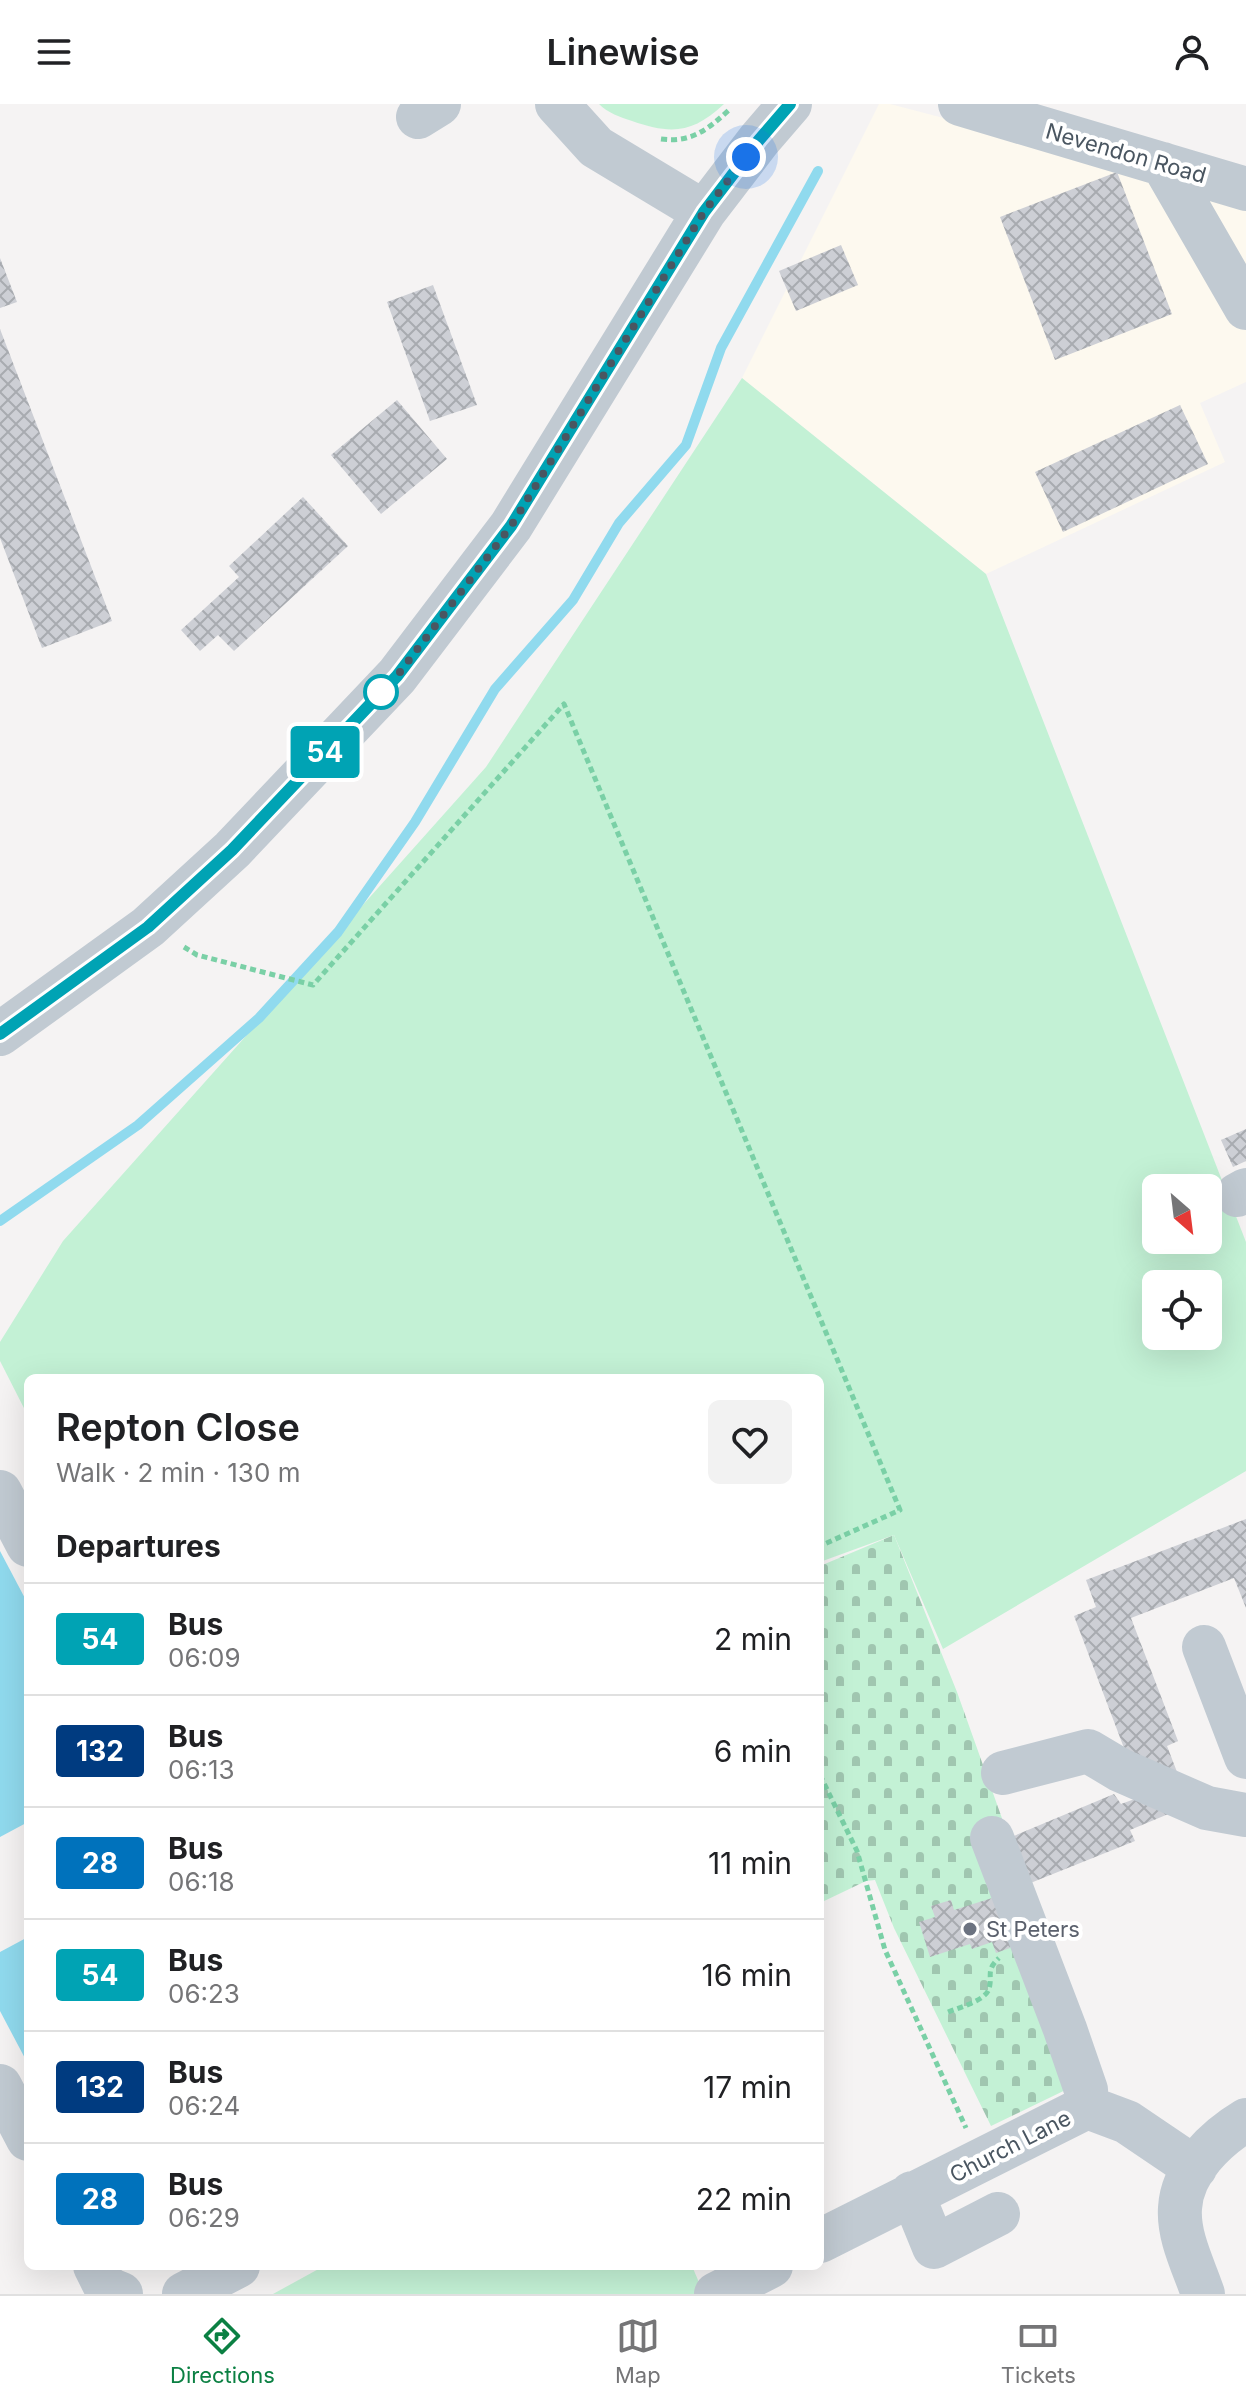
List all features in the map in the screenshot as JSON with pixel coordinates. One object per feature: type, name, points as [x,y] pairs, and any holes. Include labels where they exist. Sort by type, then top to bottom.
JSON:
[{"type":"street","points":[[557,104],[596,147],[704,212]]},
{"type":"street","points":[[0,1034],[148,927],[232,850],[397,676],[511,526],[704,212],[790,104]]},
{"type":"street","name":"Nevendon Road","points":[[960,104],[1246,189]]},
{"type":"street","points":[[1182,169],[1246,308]]},
{"type":"street","points":[[0,1492],[24,1537]]},
{"type":"street","points":[[1204,1647],[1246,1757]]},
{"type":"street","points":[[1003,1773],[1088,1751],[1120,1770],[1207,1808],[1246,1815]]},
{"type":"street","points":[[992,1838],[1086,2090],[1087,2107]]},
{"type":"street","points":[[0,2086],[24,2131]]},
{"type":"street","name":"Church Lane","points":[[824,2239],[1087,2107],[1127,2122],[1195,2168]]},
{"type":"street","points":[[1203,2294],[1183,2236],[1180,2211],[1182,2194],[1206,2151],[1246,2120]]},
{"type":"street","points":[[912,2193],[934,2247],[998,2214]]},
{"type":"street","points":[[97,2270],[106,2288],[121,2294]]},
{"type":"street","points":[[184,2294],[230,2270]]},
{"type":"street","points":[[716,2294],[763,2270]]},
{"type":"path","points":[[652,138],[674,141],[704,132],[734,104]]},
{"type":"path","points":[[148,927],[197,955],[313,985],[564,704],[900,1510],[824,1544]]},
{"type":"path","points":[[824,1783],[857,1851],[885,1950],[981,2160]]},
{"type":"path","points":[[948,2012],[986,1994],[990,1988],[992,1964],[1002,1954],[1034,1947]]},
{"type":"shaded area","points":[[879,104],[890,104],[1246,197],[1246,382],[1200,403],[1225,462],[986,574],[742,378]]},
{"type":"green space","points":[[599,104],[724,104],[692,126],[671,129],[623,118]]},
{"type":"green space","points":[[742,378],[986,574],[1220,1174],[1142,1174],[1142,1254],[1222,1254],[1222,1180],[1246,1242],[1246,1471],[943,1649],[894,1535],[824,1561],[824,1374],[24,1374],[24,1408],[0,1361],[0,1342],[63,1241],[486,767]]},
{"type":"green space","points":[[894,1535],[957,1692],[1009,1838],[1080,2083],[991,2126],[894,1928],[875,1880],[866,1881],[824,1901],[824,1564]]},
{"type":"green space","points":[[317,2270],[694,2270],[704,2294],[273,2294]]},
{"type":"water","points":[[0,1551],[24,1596],[24,1824],[0,1837]]},
{"type":"water","points":[[24,1939],[24,2056],[0,2011],[0,1952]]},
{"type":"building","points":[[1117,172],[1172,314],[1055,360],[1000,217]]},
{"type":"building","points":[[841,245],[858,285],[796,311],[779,271]]},
{"type":"building","points":[[0,258],[17,302],[0,308]]},
{"type":"building","points":[[433,285],[477,405],[430,421],[387,302]]},
{"type":"building","points":[[0,329],[112,621],[42,648],[0,538]]},
{"type":"building","points":[[397,400],[447,459],[381,514],[331,455]]},
{"type":"building","points":[[1180,405],[1208,464],[1063,532],[1035,472]]},
{"type":"building","points":[[303,497],[348,546],[234,651],[218,635],[200,651],[181,630],[239,577],[229,566]]},
{"type":"building","points":[[1246,1129],[1246,1161],[1233,1167],[1221,1140]]},
{"type":"building","points":[[1246,1519],[1246,1608],[1234,1578],[1131,1618],[1178,1741],[1167,1746],[1184,1790],[1178,1810],[1130,1830],[1135,1841],[1028,1884],[1009,1838],[1114,1794],[1121,1804],[1151,1793],[1136,1753],[1127,1756],[1074,1616],[1096,1607],[1086,1580]]},
{"type":"building","name":"St Peters","points":[[1008,1893],[1010,1948],[996,1953],[992,1942],[972,1949],[970,1944],[930,1957],[919,1922],[935,1917],[931,1906],[951,1900],[954,1910]]},
{"type":"waterway","points":[[0,1221],[138,1125],[259,1018],[338,932],[415,822],[495,689],[573,600],[619,523],[686,445],[721,348],[818,171]]},
{"type":"bus line","name":"54","points":[[0,1034],[148,927],[232,850],[397,676],[511,526],[704,212],[790,104]]},
{"type":"place","name":"St Peters","points":[[970,1929]]},
{"type":"route","points":[[381,692],[376,698],[397,676],[511,526],[704,212],[746,157]]}]
